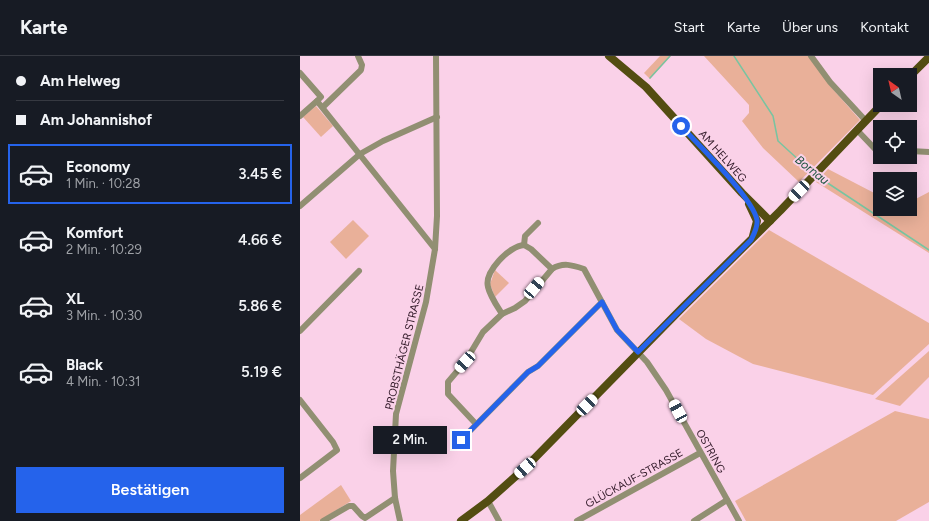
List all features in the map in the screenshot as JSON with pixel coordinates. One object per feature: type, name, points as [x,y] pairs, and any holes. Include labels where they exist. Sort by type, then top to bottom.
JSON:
[{"type":"main road","name":"AM HELWEG","points":[[609,56],[646,87],[742,193],[770,221]]},
{"type":"main road","points":[[917,69],[929,57]]},
{"type":"main road","points":[[461,521],[488,501],[525,468],[638,352],[770,221],[874,112]]},
{"type":"main road","points":[[742,193],[757,221],[756,230],[751,240]]},
{"type":"street","points":[[323,107],[361,70],[362,64],[358,56]]},
{"type":"street","name":"PROBSTHÄGER STRASSE","points":[[400,521],[395,498],[393,470],[396,414],[426,302],[436,249],[436,56]]},
{"type":"street","points":[[811,56],[830,82],[866,121]]},
{"type":"street","points":[[300,73],[321,97],[300,116]]},
{"type":"street","points":[[317,101],[436,249]]},
{"type":"street","points":[[300,206],[360,154],[383,141],[437,117]]},
{"type":"street","points":[[857,130],[873,147]]},
{"type":"street","points":[[917,151],[929,152]]},
{"type":"street","points":[[524,245],[525,236],[538,223]]},
{"type":"street","points":[[476,424],[448,394],[448,382],[465,362],[483,332],[502,314],[525,301],[552,269],[531,249],[524,245]]},
{"type":"street","points":[[502,314],[488,287],[487,282],[490,273],[503,257],[511,250],[524,245]]},
{"type":"street","name":"OSTRING","points":[[552,269],[563,264],[570,264],[584,269],[617,330],[638,352],[666,390],[739,521]]},
{"type":"street","points":[[300,331],[359,271]]},
{"type":"street","points":[[461,440],[602,302]]},
{"type":"street","points":[[300,400],[333,442],[337,450],[300,478]]},
{"type":"street","name":"GLÜCKAUF-STRASSE","points":[[578,521],[700,453]]},
{"type":"street","points":[[323,521],[349,506],[353,506],[365,518],[395,498]]},
{"type":"street","points":[[694,521],[727,500]]},
{"type":"street","points":[[488,501],[499,521]]},
{"type":"shaded area","points":[[660,56],[671,56],[650,79],[644,73]]},
{"type":"shaded area","points":[[704,56],[810,56],[831,87],[860,120],[799,182],[763,148],[742,121],[749,113],[749,105]]},
{"type":"shaded area","points":[[316,106],[333,126],[321,137],[303,117]]},
{"type":"shaded area","points":[[828,169],[873,192],[873,216],[917,216],[917,198],[929,192],[929,253],[816,182]]},
{"type":"shaded area","points":[[353,220],[369,236],[346,259],[330,242]]},
{"type":"shaded area","points":[[769,230],[929,323],[929,344],[873,395],[753,364],[706,339],[679,319]]},
{"type":"shaded area","points":[[495,270],[509,283],[495,297],[490,284]]},
{"type":"shaded area","points":[[929,351],[929,377],[900,406],[875,399]]},
{"type":"shaded area","points":[[895,411],[929,419],[929,502],[896,521],[746,521],[735,501]]},
{"type":"shaded area","points":[[341,485],[351,501],[319,521],[300,521],[300,515]]},
{"type":"waterway","points":[[650,78],[670,56]]},
{"type":"waterway","name":"Bornau","points":[[734,56],[773,116],[778,141],[813,173]]},
{"type":"waterway","name":"Bornau","points":[[817,176],[929,250]]},
{"type":"route","points":[[461,440],[528,372],[538,366],[602,302],[617,330],[638,352],[751,240],[756,230],[757,221],[742,193],[681,126]]}]
